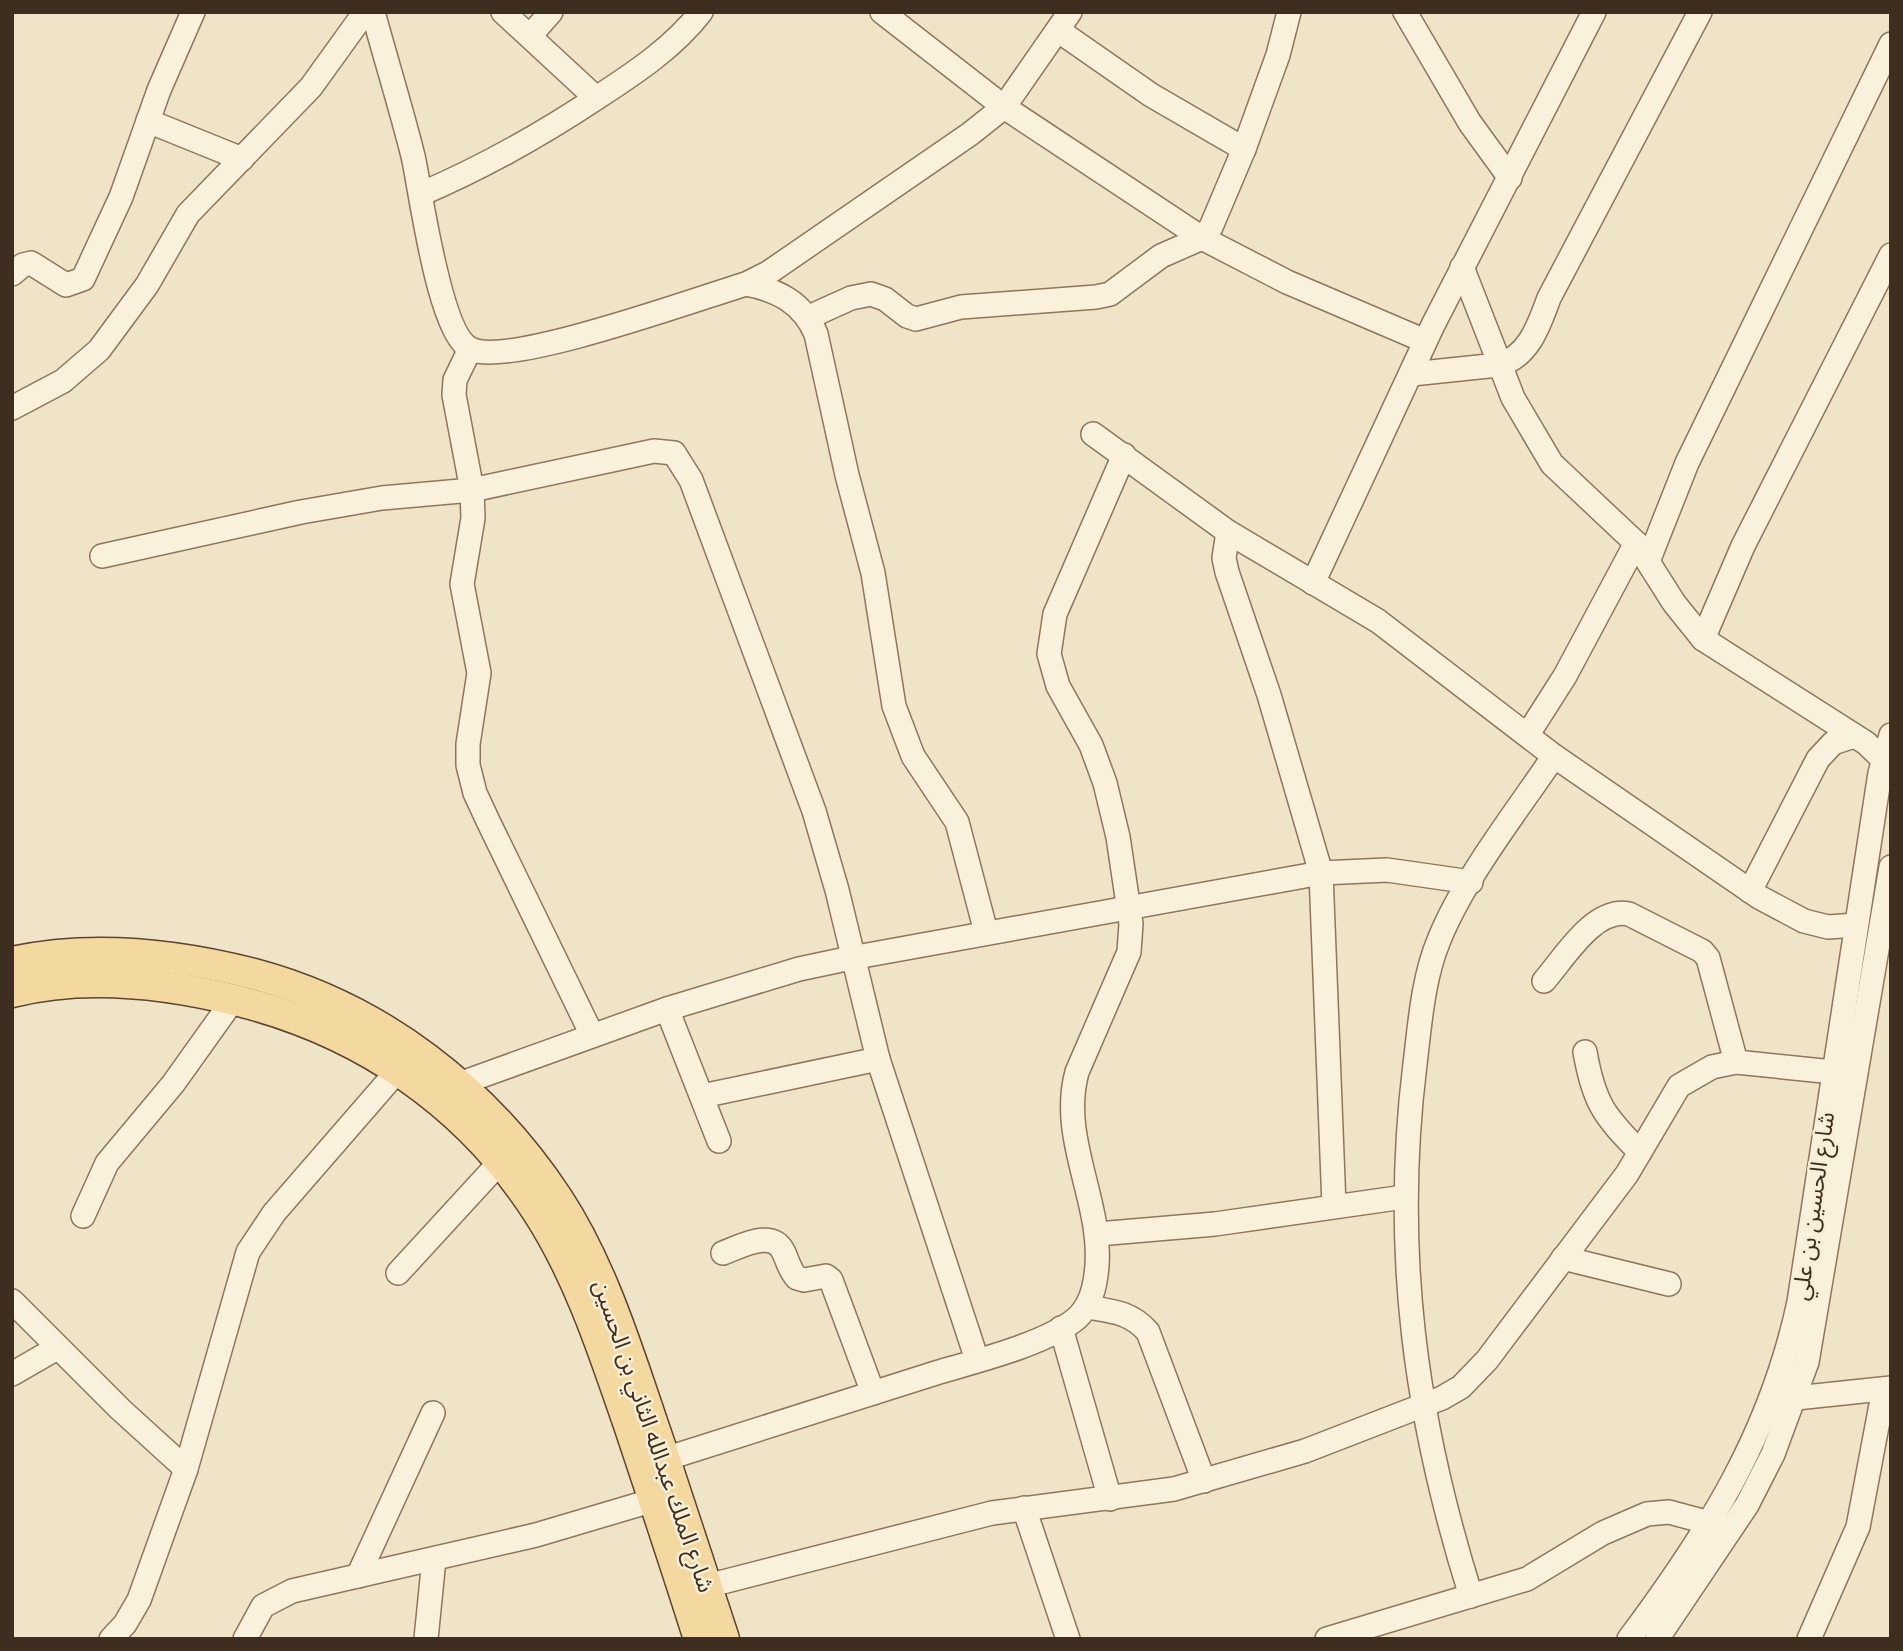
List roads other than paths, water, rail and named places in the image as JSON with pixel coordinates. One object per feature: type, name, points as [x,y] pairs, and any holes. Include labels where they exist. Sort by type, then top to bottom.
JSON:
[{"type":"main road","name":"شارع الملك عبدالله الثاني بن الحسين","points":[[12,962],[62,955],[146,956],[231,968],[297,986],[360,1015],[411,1045],[460,1084],[492,1115],[559,1200],[596,1273],[631,1395],[654,1500],[699,1639]]},
{"type":"main road","name":"شارع الملك عبدالله الثاني بن الحسين","points":[[12,992],[73,982],[98,982],[158,986],[233,1000],[301,1019],[337,1034],[399,1069],[453,1112],[500,1162],[537,1212],[560,1253],[665,1459],[724,1639]]},
{"type":"street","points":[[12,274],[23,265],[31,263],[66,285],[83,279],[121,197],[148,121],[193,12]]},
{"type":"street","points":[[12,408],[63,381],[99,350],[148,285],[188,214],[311,87],[365,12]]},
{"type":"street","points":[[373,12],[421,194],[441,293],[452,323],[470,349],[501,352],[546,344],[746,284],[788,260],[970,134],[1004,107],[1065,22],[1151,95],[1244,149]]},
{"type":"street","points":[[503,12],[596,98]]},
{"type":"street","points":[[530,36],[551,12]]},
{"type":"street","points":[[421,194],[482,168],[596,98],[661,53],[701,12]]},
{"type":"street","points":[[882,12],[1004,107],[1202,239],[1287,282],[1425,341]]},
{"type":"street","points":[[809,317],[844,300],[871,294],[885,299],[907,316],[916,319],[961,307],[1096,298],[1110,294],[1161,256],[1202,239],[1211,228],[1244,149],[1278,55],[1289,12]]},
{"type":"street","points":[[1405,12],[1470,123],[1510,178]]},
{"type":"street","points":[[1313,583],[1336,527],[1412,374],[1425,341],[1594,12]]},
{"type":"street","points":[[1412,374],[1510,362],[1537,331],[1572,254],[1700,12]]},
{"type":"street","points":[[1528,734],[1643,551],[1891,44]]},
{"type":"street","points":[[148,121],[242,159]]},
{"type":"street","points":[[1703,639],[1743,546],[1891,255]]},
{"type":"street","points":[[1462,267],[1513,398],[1552,464],[1643,551],[1674,603],[1703,639],[1854,736],[1886,763]]},
{"type":"street","points":[[746,284],[767,288],[786,297],[809,317],[816,334],[847,475],[873,573],[894,706],[913,756],[957,822],[986,932]]},
{"type":"street","points":[[470,349],[455,380],[454,395],[472,490],[473,518],[462,584],[479,673],[468,744],[468,765],[475,793],[592,1035]]},
{"type":"street","points":[[1093,434],[1228,532],[1378,621],[1554,755],[1750,891],[1804,921],[1828,927],[1856,925]]},
{"type":"street","points":[[102,556],[301,512],[382,498],[472,490],[654,451],[666,450],[682,462],[814,811],[837,890],[851,958],[878,1059],[977,1360]]},
{"type":"street","points":[[665,1459],[977,1360],[1061,1328],[1076,1319],[1087,1307],[1096,1274],[1098,1234],[1076,1141],[1071,1092],[1077,1072],[1129,952],[1129,907],[1118,837],[1105,783],[1091,745],[1058,686],[1049,654],[1055,614],[1124,455]]},
{"type":"street","points":[[1228,532],[1224,558],[1227,572],[1269,695],[1321,873],[1335,1206]]},
{"type":"street","points":[[1750,891],[1818,759],[1833,743],[1854,736]]},
{"type":"street","name":"شارع الحسين بن علي","points":[[1629,1639],[1710,1523],[1762,1426],[1789,1349],[1799,1302],[1856,925],[1891,736]]},
{"type":"street","points":[[1471,1596],[1441,1492],[1422,1405],[1409,1305],[1404,1197],[1410,1102],[1428,978],[1439,939],[1471,882],[1554,755]]},
{"type":"street","name":"شارع الحسين بن علي","points":[[1657,1639],[1747,1505],[1796,1398],[1815,1327],[1891,867]]},
{"type":"street","points":[[460,1084],[667,1009],[799,969],[851,958],[1321,873],[1387,870],[1471,882]]},
{"type":"street","points":[[1544,981],[1603,917],[1617,912],[1629,914],[1702,951],[1708,958],[1736,1062]]},
{"type":"street","points":[[1872,981],[1891,996]]},
{"type":"street","points":[[83,1216],[107,1163],[173,1084],[233,1000]]},
{"type":"street","points":[[667,1009],[719,1141]]},
{"type":"street","points":[[1584,1052],[1595,1097],[1605,1114],[1640,1152]]},
{"type":"street","points":[[702,1096],[878,1059]]},
{"type":"street","points":[[707,1586],[992,1513],[1110,1499],[1203,1481],[1343,1438],[1422,1405],[1461,1387],[1487,1360],[1640,1152],[1678,1086],[1712,1067],[1736,1062],[1833,1072]]},
{"type":"street","points":[[111,1639],[125,1624],[139,1600],[186,1469],[248,1252],[274,1213],[399,1069]]},
{"type":"street","points":[[398,1273],[500,1162]]},
{"type":"street","points":[[1098,1234],[1202,1225],[1404,1197]]},
{"type":"street","points":[[723,1252],[757,1241],[773,1240],[779,1243],[797,1278],[804,1280],[826,1276],[831,1280],[873,1393]]},
{"type":"street","points":[[1563,1258],[1669,1284]]},
{"type":"street","points":[[12,1301],[57,1348],[186,1469]]},
{"type":"street","points":[[1087,1307],[1126,1314],[1139,1321],[1148,1332],[1203,1481]]},
{"type":"street","points":[[1061,1328],[1110,1499]]},
{"type":"street","points":[[12,1374],[57,1348]]},
{"type":"street","points":[[1796,1398],[1887,1389],[1857,1527],[1809,1639]]},
{"type":"street","points":[[358,1576],[433,1413]]},
{"type":"street","points":[[244,1639],[263,1606],[275,1598],[580,1524],[654,1500]]},
{"type":"street","points":[[1024,1508],[1068,1639]]},
{"type":"street","points":[[1327,1639],[1527,1578],[1603,1533],[1647,1514],[1669,1512],[1710,1523]]},
{"type":"street","points":[[426,1639],[434,1559]]}]
